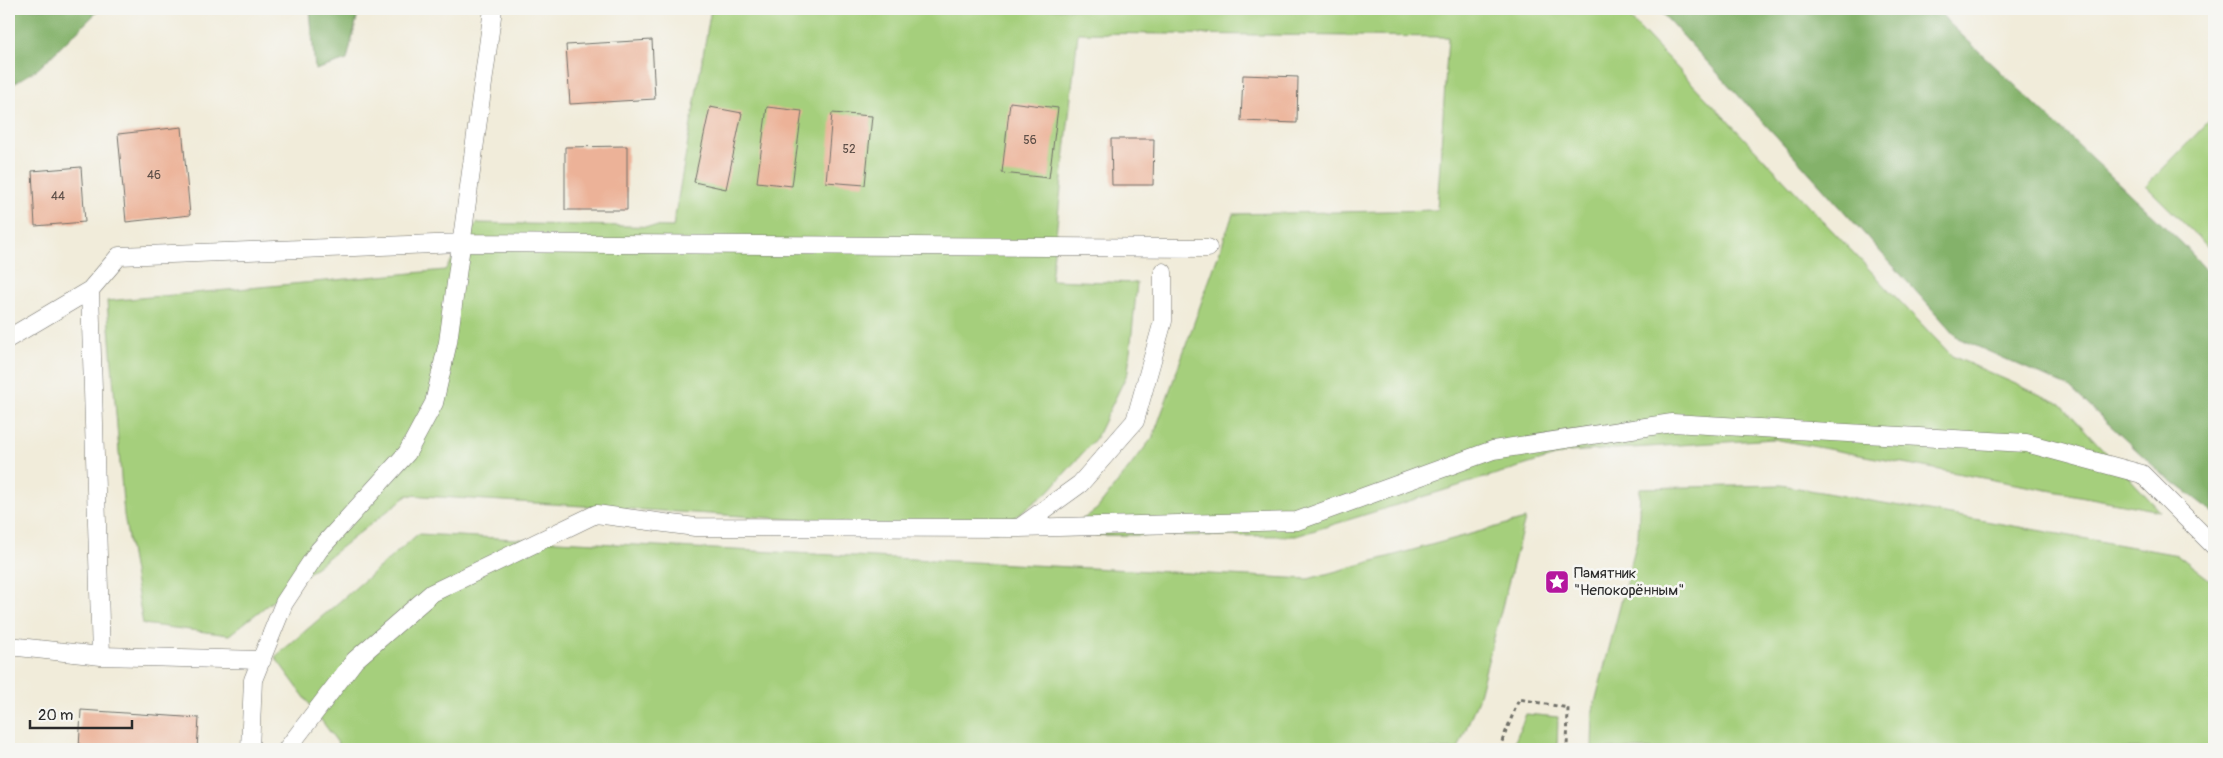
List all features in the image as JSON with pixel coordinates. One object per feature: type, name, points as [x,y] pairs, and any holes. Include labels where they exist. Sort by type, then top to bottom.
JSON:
[{"type":"lane","points":[[250,749],[253,680],[284,603],[318,550],[407,453],[434,403],[448,342],[493,9]]},
{"type":"lane","points":[[9,338],[90,290],[118,256],[461,243],[1208,248]]},
{"type":"lane","points":[[1019,528],[1080,484],[1135,421],[1163,321],[1163,272]]},
{"type":"lane","points":[[90,290],[101,656]]},
{"type":"lane","points":[[287,749],[355,660],[432,593],[596,514],[695,527],[1019,528],[1297,521],[1493,450],[1672,423],[2026,444],[2142,474],[2214,546]]},
{"type":"lane","points":[[9,646],[101,656],[262,660]]},
{"type":"path","points":[[1499,749],[1519,699],[1568,708],[1567,749]]},
{"type":"green space","points":[[9,9],[103,9],[97,12],[39,68],[9,87]]},
{"type":"green space","points":[[310,9],[359,9],[347,60],[315,70]]},
{"type":"green space","points":[[711,9],[1621,9],[1952,356],[2061,404],[2160,511],[1774,439],[1568,452],[1296,536],[1061,535],[1097,509],[1153,437],[1233,214],[1437,210],[1448,37],[1078,33],[1051,280],[1137,283],[1128,372],[1096,438],[1049,491],[995,532],[408,495],[229,635],[143,624],[124,515],[107,301],[445,270],[477,223],[673,227]]},
{"type":"green space","points":[[1658,9],[1937,9],[1948,22],[2184,245],[2214,279],[2214,513],[2160,472],[2069,387],[1958,338],[1777,137]]},
{"type":"green space","points":[[2214,116],[2214,253],[2146,186]]},
{"type":"green space","points":[[1781,485],[2178,555],[2214,583],[2214,749],[1592,749],[1593,710],[1638,537],[1640,488]]},
{"type":"green space","points":[[1525,519],[1478,699],[1458,749],[337,749],[338,743],[275,657],[418,534],[1308,579]]},
{"type":"green space","points":[[1526,714],[1558,717],[1557,749],[1512,749]]},
{"type":"building","points":[[652,40],[655,99],[570,104],[566,45]]},
{"type":"building","points":[[1243,75],[1298,77],[1297,123],[1241,121]]},
{"type":"building","points":[[1010,102],[1058,108],[1049,178],[1002,173]]},
{"type":"building","points":[[710,107],[742,113],[726,189],[694,182]]},
{"type":"building","points":[[767,107],[802,111],[792,186],[757,182]]},
{"type":"building","points":[[832,113],[872,116],[865,185],[826,182]]},
{"type":"building","points":[[182,127],[190,215],[126,222],[118,134]]},
{"type":"building","points":[[1111,139],[1154,139],[1153,185],[1112,185]]},
{"type":"building","points":[[627,146],[627,210],[565,210],[565,147]]},
{"type":"building","points":[[81,167],[85,222],[35,226],[32,171]]},
{"type":"building","points":[[81,710],[199,718],[197,749],[79,749]]},
{"type":"place","name":"Памятник \"Непокорённым\"","points":[[1557,582]]}]
